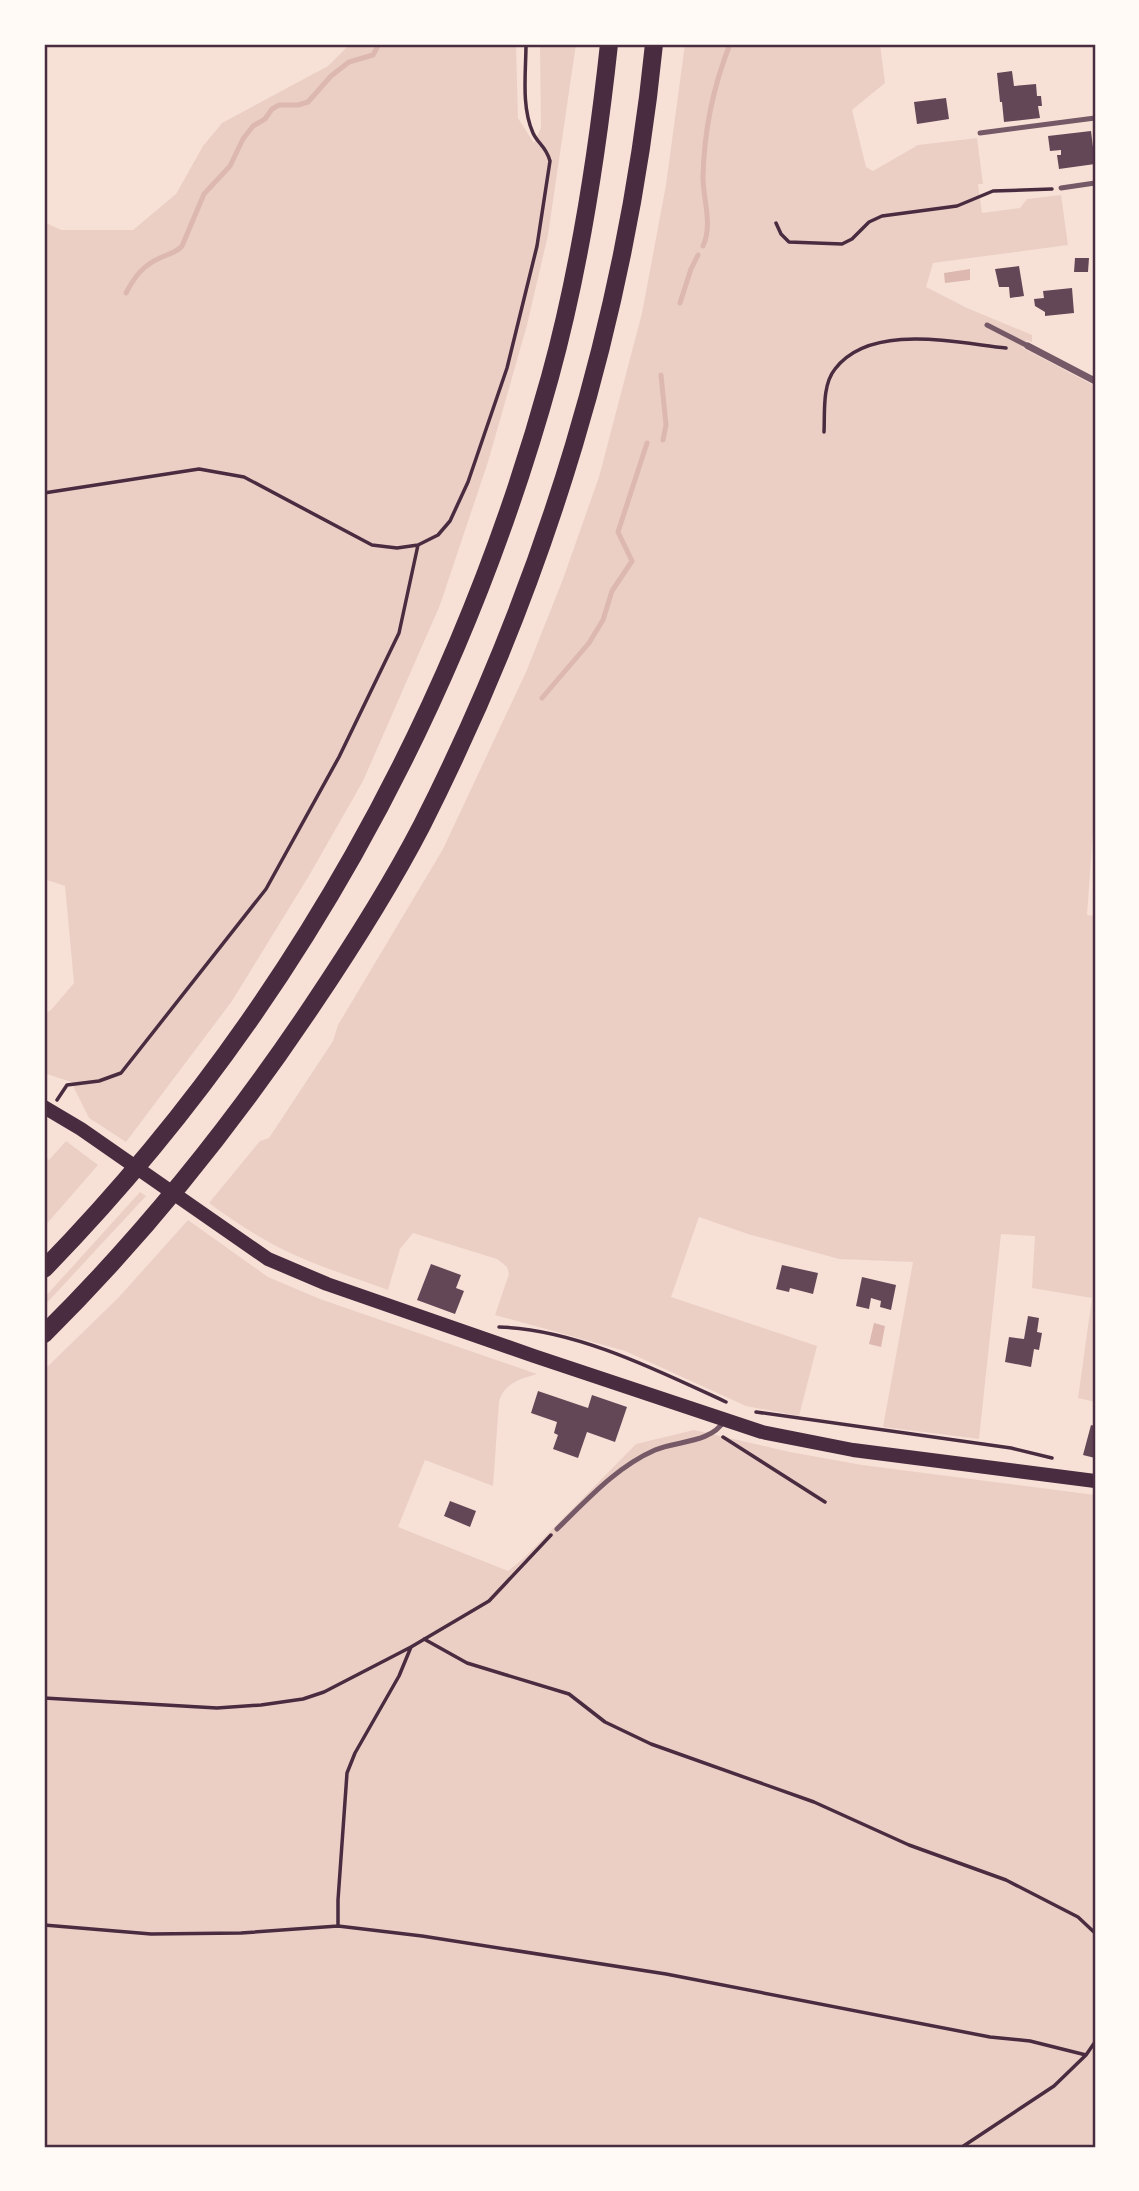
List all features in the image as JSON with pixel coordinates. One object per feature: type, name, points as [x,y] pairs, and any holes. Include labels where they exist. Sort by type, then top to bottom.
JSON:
[{"type":"highway","points":[[44,1269],[82,1230],[157,1143],[241,1035],[319,916],[373,821],[423,724],[478,594],[525,463],[551,374],[590,194],[609,44]]},
{"type":"highway","points":[[44,1334],[177,1190],[287,1042],[348,953],[421,828],[482,700],[545,536],[589,395],[626,235],[654,44]]},
{"type":"main road","points":[[47,1109],[81,1129],[268,1259],[327,1284],[762,1432],[853,1450],[1095,1481]]},
{"type":"street","points":[[1028,346],[1095,381]]},
{"type":"lane","points":[[980,133],[1095,118]]},
{"type":"lane","points":[[1061,188],[1095,183]]},
{"type":"lane","points":[[987,325],[1028,346]]},
{"type":"lane","points":[[557,1529],[598,1490],[638,1459],[660,1448],[715,1432],[724,1420]]},
{"type":"path","points":[[44,493],[199,469],[244,477],[372,545],[397,548],[418,545],[438,535],[450,521],[468,482],[507,368],[537,246],[550,161],[547,150],[533,135],[526,111],[526,44]]},
{"type":"path","points":[[775,223],[789,242],[842,244],[852,239],[869,222],[882,216],[957,206],[993,191],[1061,188]]},
{"type":"path","points":[[824,432],[826,391],[834,369],[853,354],[881,341],[921,338],[1005,348],[1028,346]]},
{"type":"path","points":[[47,1109],[67,1085],[99,1081],[121,1073],[266,889],[339,757],[399,633],[418,545]]},
{"type":"path","points":[[492,1326],[534,1330],[628,1357],[730,1404]]},
{"type":"path","points":[[755,1412],[1011,1448],[1063,1461]]},
{"type":"path","points":[[715,1432],[825,1502]]},
{"type":"path","points":[[44,1699],[217,1708],[303,1699],[324,1692],[411,1647],[489,1601],[557,1529]]},
{"type":"path","points":[[424,1639],[467,1663],[569,1694],[605,1721],[651,1744],[814,1802],[909,1845],[1006,1880],[1078,1917],[1095,1933]]},
{"type":"path","points":[[338,1926],[347,1773],[355,1753],[400,1676],[411,1647]]},
{"type":"path","points":[[44,1925],[151,1934],[242,1933],[338,1926],[422,1936],[666,1974],[990,2038],[1030,2041],[1086,2055]]},
{"type":"path","points":[[962,2147],[1054,2086],[1086,2055],[1095,2042]]},
{"type":"shaded area","points":[[350,44],[516,44],[518,118],[534,143],[541,128],[540,44],[576,44],[548,235],[527,325],[488,462],[440,605],[363,781],[232,1001],[126,1142],[89,1118],[71,1082],[44,1073],[44,1014],[51,1010],[74,983],[65,886],[44,879],[44,222],[61,230],[133,230],[176,194],[203,146],[222,123],[328,66]]},
{"type":"shaded area","points":[[685,44],[880,44],[885,83],[852,110],[866,167],[873,171],[918,145],[977,138],[983,184],[978,184],[982,213],[1020,208],[1027,199],[1061,195],[1068,245],[933,263],[926,287],[967,308],[1032,335],[1032,342],[1027,340],[1023,348],[1095,386],[1095,804],[1087,915],[1095,916],[1095,1402],[1078,1398],[1092,1298],[1032,1288],[1035,1236],[1001,1234],[979,1439],[883,1427],[913,1262],[839,1259],[748,1234],[699,1217],[671,1297],[817,1346],[799,1416],[746,1406],[625,1351],[495,1315],[509,1274],[507,1267],[497,1259],[413,1233],[400,1249],[388,1290],[281,1249],[209,1203],[260,1141],[269,1138],[333,1041],[338,1025],[443,849],[526,672],[599,477],[642,313],[666,185]]},
{"type":"shaded area","points":[[970,269],[970,280],[945,283],[944,273]]},
{"type":"shaded area","points":[[66,1141],[98,1165],[44,1227],[44,1155],[49,1160]]},
{"type":"shaded area","points":[[140,1192],[146,1196],[44,1306],[44,1298]]},
{"type":"shaded area","points":[[188,1220],[268,1277],[320,1299],[537,1374],[509,1386],[501,1396],[493,1486],[425,1460],[398,1527],[508,1571],[636,1444],[694,1430],[862,1465],[1095,1495],[1095,2147],[44,2147],[44,1370],[119,1297]]},
{"type":"shaded area","points":[[874,1323],[885,1326],[881,1347],[869,1344]]},
{"type":"building","points":[[1012,71],[1014,86],[1036,84],[1037,96],[1041,96],[1042,106],[1038,106],[1040,118],[1004,122],[997,73]]},
{"type":"building","points":[[946,98],[949,119],[917,124],[914,102]]},
{"type":"building","points":[[1091,131],[1095,164],[1059,169],[1057,155],[1061,155],[1061,150],[1050,151],[1048,136]]},
{"type":"building","points":[[1075,258],[1089,258],[1088,272],[1074,272]]},
{"type":"building","points":[[1019,266],[1024,296],[1010,298],[1009,287],[999,287],[995,269]]},
{"type":"building","points":[[1072,288],[1074,313],[1045,316],[1045,312],[1035,306],[1034,299],[1044,298],[1043,291]]},
{"type":"building","points":[[431,1264],[461,1275],[456,1288],[464,1291],[455,1314],[417,1300]]},
{"type":"building","points":[[782,1265],[818,1273],[813,1294],[790,1288],[789,1292],[776,1289]]},
{"type":"building","points":[[862,1277],[896,1285],[891,1310],[880,1307],[881,1301],[871,1298],[869,1309],[856,1306]]},
{"type":"building","points":[[1028,1316],[1039,1318],[1037,1332],[1042,1333],[1039,1350],[1034,1349],[1031,1367],[1005,1362],[1009,1337],[1024,1339]]},
{"type":"building","points":[[538,1391],[588,1408],[592,1395],[627,1407],[615,1442],[587,1432],[578,1458],[553,1449],[558,1435],[554,1433],[557,1422],[531,1413]]},
{"type":"building","points":[[1091,1425],[1095,1426],[1095,1458],[1083,1455]]},
{"type":"building","points":[[450,1501],[476,1511],[470,1527],[444,1516]]},
{"type":"waterway","points":[[126,293],[145,267],[182,246],[204,194],[230,166],[243,139],[253,126],[279,105],[308,102],[331,76],[349,62],[373,55],[379,44]]},
{"type":"waterway","points":[[703,246],[707,229],[703,177],[708,126],[714,93],[730,44]]},
{"type":"waterway","points":[[680,303],[698,255]]},
{"type":"waterway","points":[[661,375],[666,425],[663,440]]},
{"type":"waterway","points":[[542,698],[589,643],[603,620],[612,591],[632,561],[618,532],[647,443]]}]
